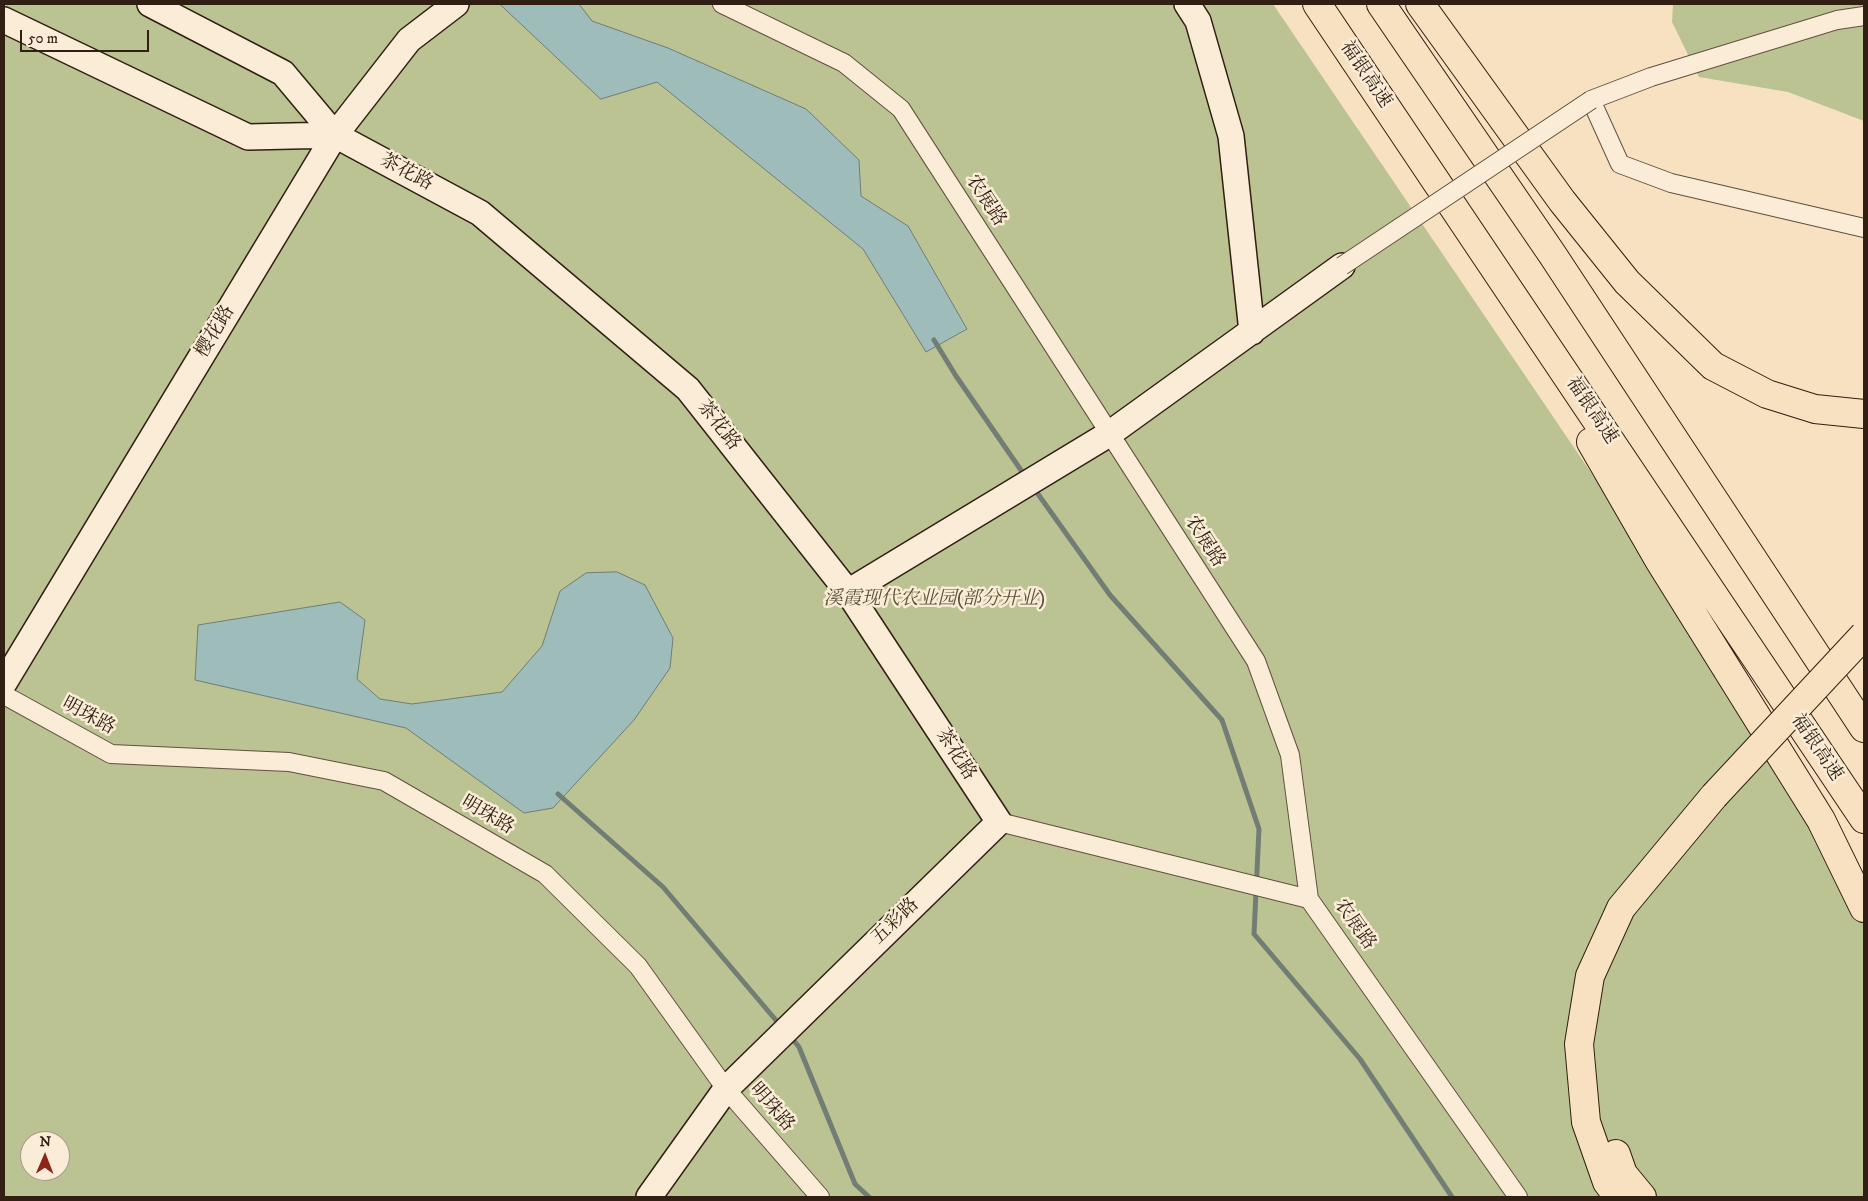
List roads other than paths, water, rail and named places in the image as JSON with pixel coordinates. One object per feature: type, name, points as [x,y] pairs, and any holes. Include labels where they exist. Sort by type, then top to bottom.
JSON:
[{"type":"highway","name":"福银高速","points":[[1317,4],[1864,819]]},
{"type":"highway","points":[[1382,4],[1552,254],[1864,728]]},
{"type":"highway","points":[[1420,4],[1574,216],[1627,282],[1713,366],[1767,394],[1815,409],[1864,414]]},
{"type":"highway","points":[[1471,233],[1659,560],[1821,820],[1864,908]]},
{"type":"highway","points":[[1618,1197],[1607,1182],[1586,1122],[1579,1044],[1590,976],[1621,908],[1720,802],[1864,635]]},
{"type":"highway","points":[[1642,1197],[1624,1174],[1604,1118],[1597,1045],[1607,981],[1636,918],[1720,802],[1864,661]]},
{"type":"street","points":[[150,4],[283,73],[335,135]]},
{"type":"street","name":"樱花路","points":[[4,683],[335,135],[409,40],[456,4]]},
{"type":"street","name":"农展路","points":[[722,4],[844,62],[901,109],[1256,662],[1290,755],[1309,899],[1518,1197]]},
{"type":"street","points":[[1187,4],[1198,21],[1231,136],[1252,332]]},
{"type":"street","points":[[848,592],[1109,434],[1342,266],[1591,100],[1651,77],[1837,20],[1864,16]]},
{"type":"street","points":[[4,20],[248,137],[335,135]]},
{"type":"street","points":[[1591,100],[1620,164],[1671,182],[1864,228]]},
{"type":"street","name":"茶花路","points":[[335,135],[480,213],[688,388],[848,592],[999,822]]},
{"type":"street","name":"明珠路","points":[[4,695],[111,754],[288,762],[384,781],[545,874],[638,966],[726,1089],[820,1197]]},
{"type":"street","points":[[999,822],[1309,899]]},
{"type":"street","name":"五彩路","points":[[649,1197],[726,1089],[999,822]]},
{"type":"water","points":[[500,4],[579,4],[592,21],[668,48],[806,109],[859,160],[861,196],[908,226],[967,329],[926,352],[863,249],[657,82],[601,99]]},
{"type":"water","points":[[617,572],[645,585],[673,638],[670,668],[634,720],[553,808],[524,813],[406,728],[195,680],[198,625],[340,602],[365,620],[357,679],[380,699],[412,704],[502,692],[542,646],[560,591],[586,573]]},
{"type":"waterway","points":[[934,340],[956,376],[1025,476]]},
{"type":"waterway","points":[[1033,487],[1110,595],[1222,720],[1259,829],[1254,934],[1360,1059],[1452,1197]]},
{"type":"waterway","points":[[558,794],[663,887],[780,1025]]},
{"type":"waterway","points":[[791,1037],[799,1047],[855,1184],[869,1197]]},
{"type":"park label","name":"溪霞现代农业园(部分开业)","points":[[934,600]]}]
